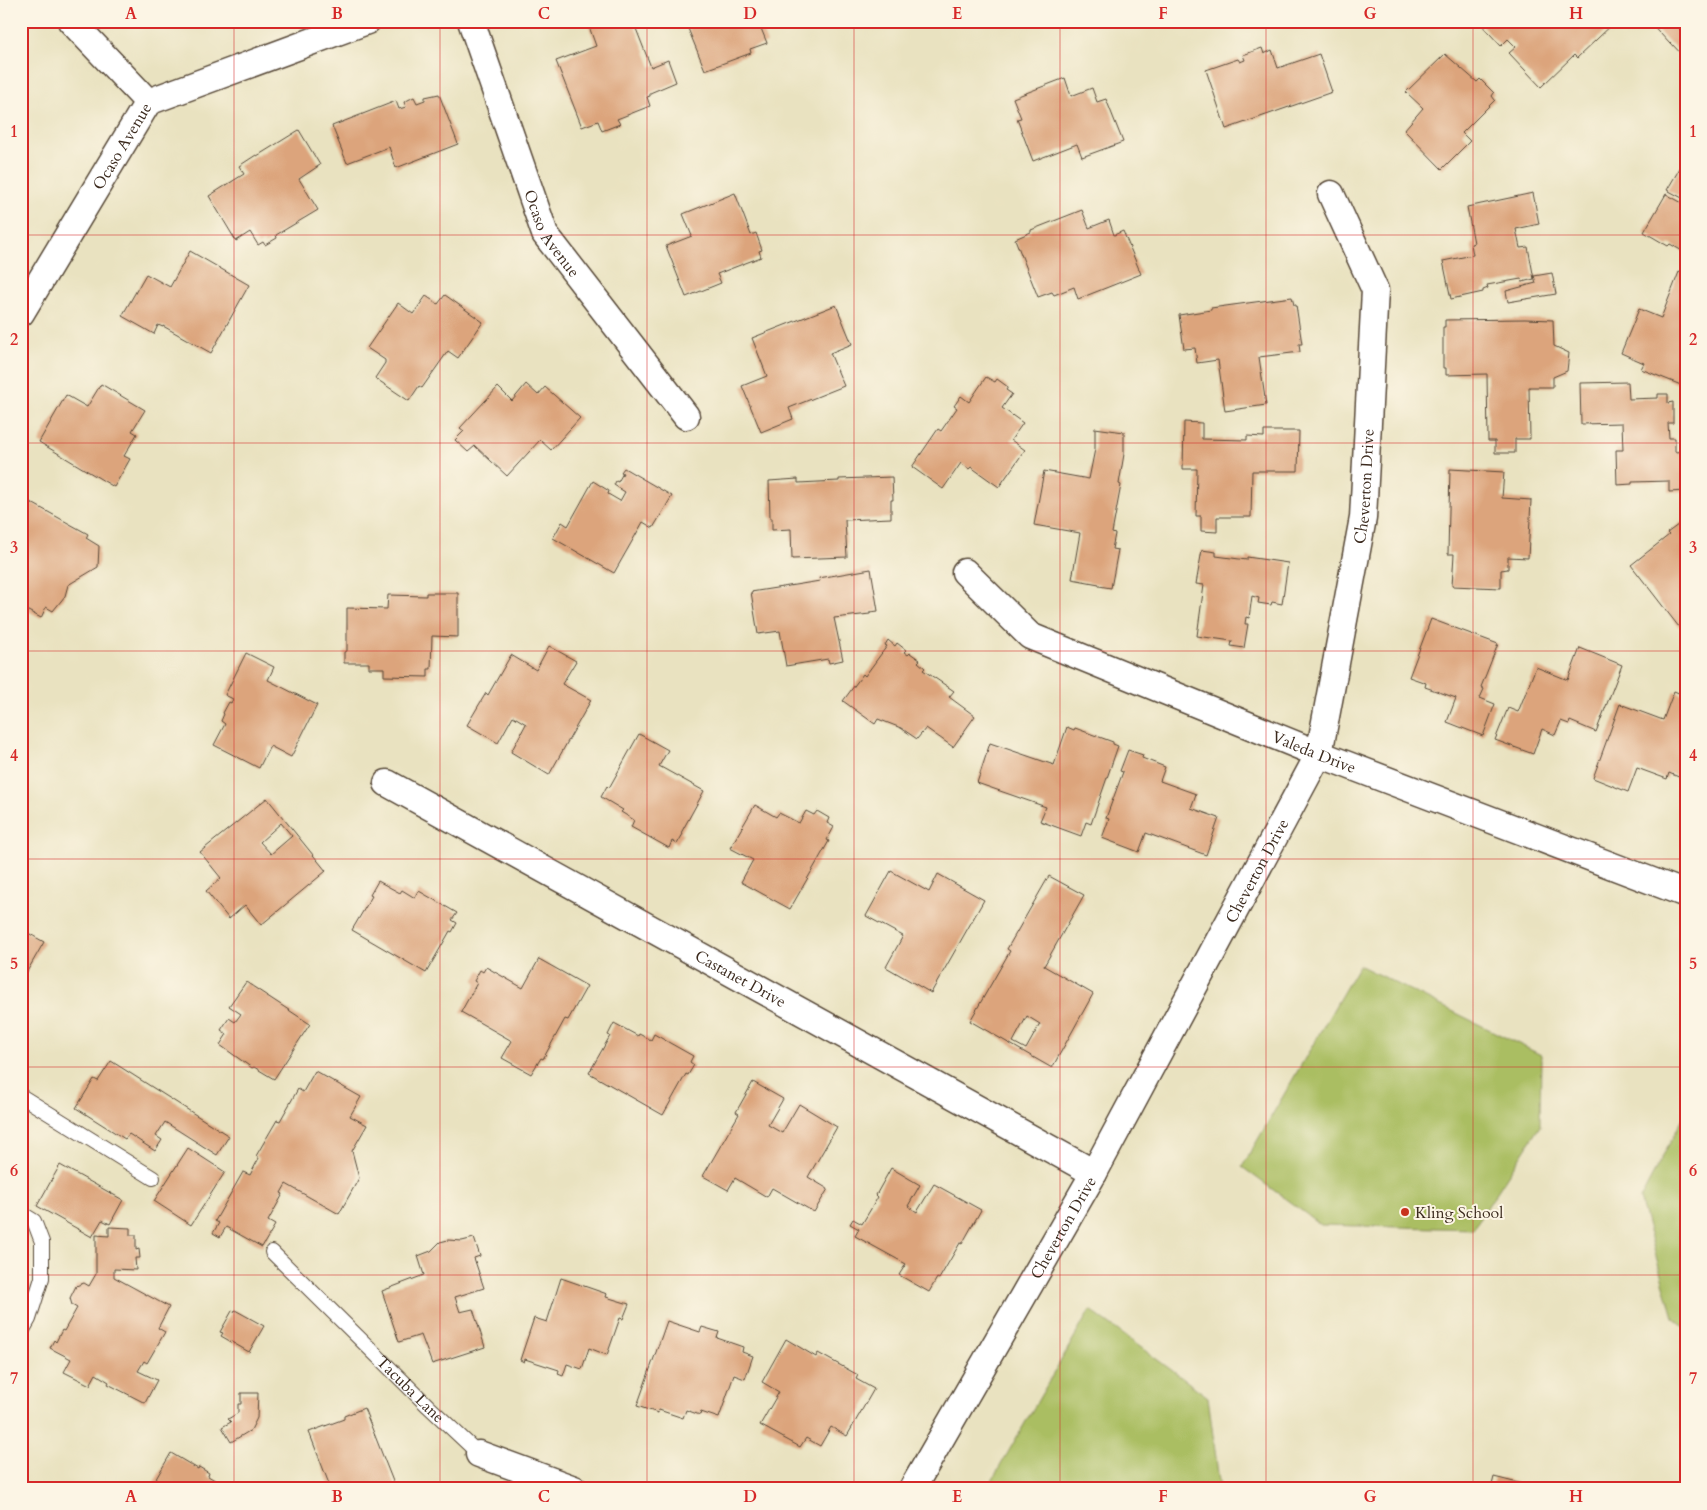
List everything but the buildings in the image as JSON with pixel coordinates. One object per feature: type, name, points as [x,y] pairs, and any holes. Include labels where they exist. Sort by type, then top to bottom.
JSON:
[{"type":"street","points":[[70,21],[148,102]]},
{"type":"street","name":"Ocaso Avenue","points":[[21,313],[148,102],[367,21]]},
{"type":"street","name":"Ocaso Avenue","points":[[471,21],[545,234],[686,416]]},
{"type":"street","name":"Cheverton Drive","points":[[912,1489],[1094,1173],[1319,754],[1363,518],[1374,290],[1331,194]]},
{"type":"street","name":"Valeda Drive","points":[[965,572],[1030,636],[1319,754],[1686,894]]},
{"type":"street","name":"Castanet Drive","points":[[387,783],[1094,1173]]},
{"type":"street","name":"Tacuba Lane","points":[[479,1454],[574,1489]]},
{"type":"lane","points":[[21,1096],[154,1178]]},
{"type":"lane","points":[[21,1213],[34,1221],[42,1242],[42,1278],[29,1319],[21,1333]]},
{"type":"lane","name":"Tacuba Lane","points":[[272,1252],[479,1454]]},
{"type":"green space","points":[[1359,965],[1541,1055],[1540,1126],[1473,1229],[1321,1225],[1242,1167]]},
{"type":"green space","points":[[1686,1112],[1686,1328],[1673,1317],[1640,1199]]},
{"type":"green space","points":[[1090,1310],[1208,1397],[1220,1489],[987,1489]]},
{"type":"place","name":"Kling School","points":[[1405,1212]]}]
